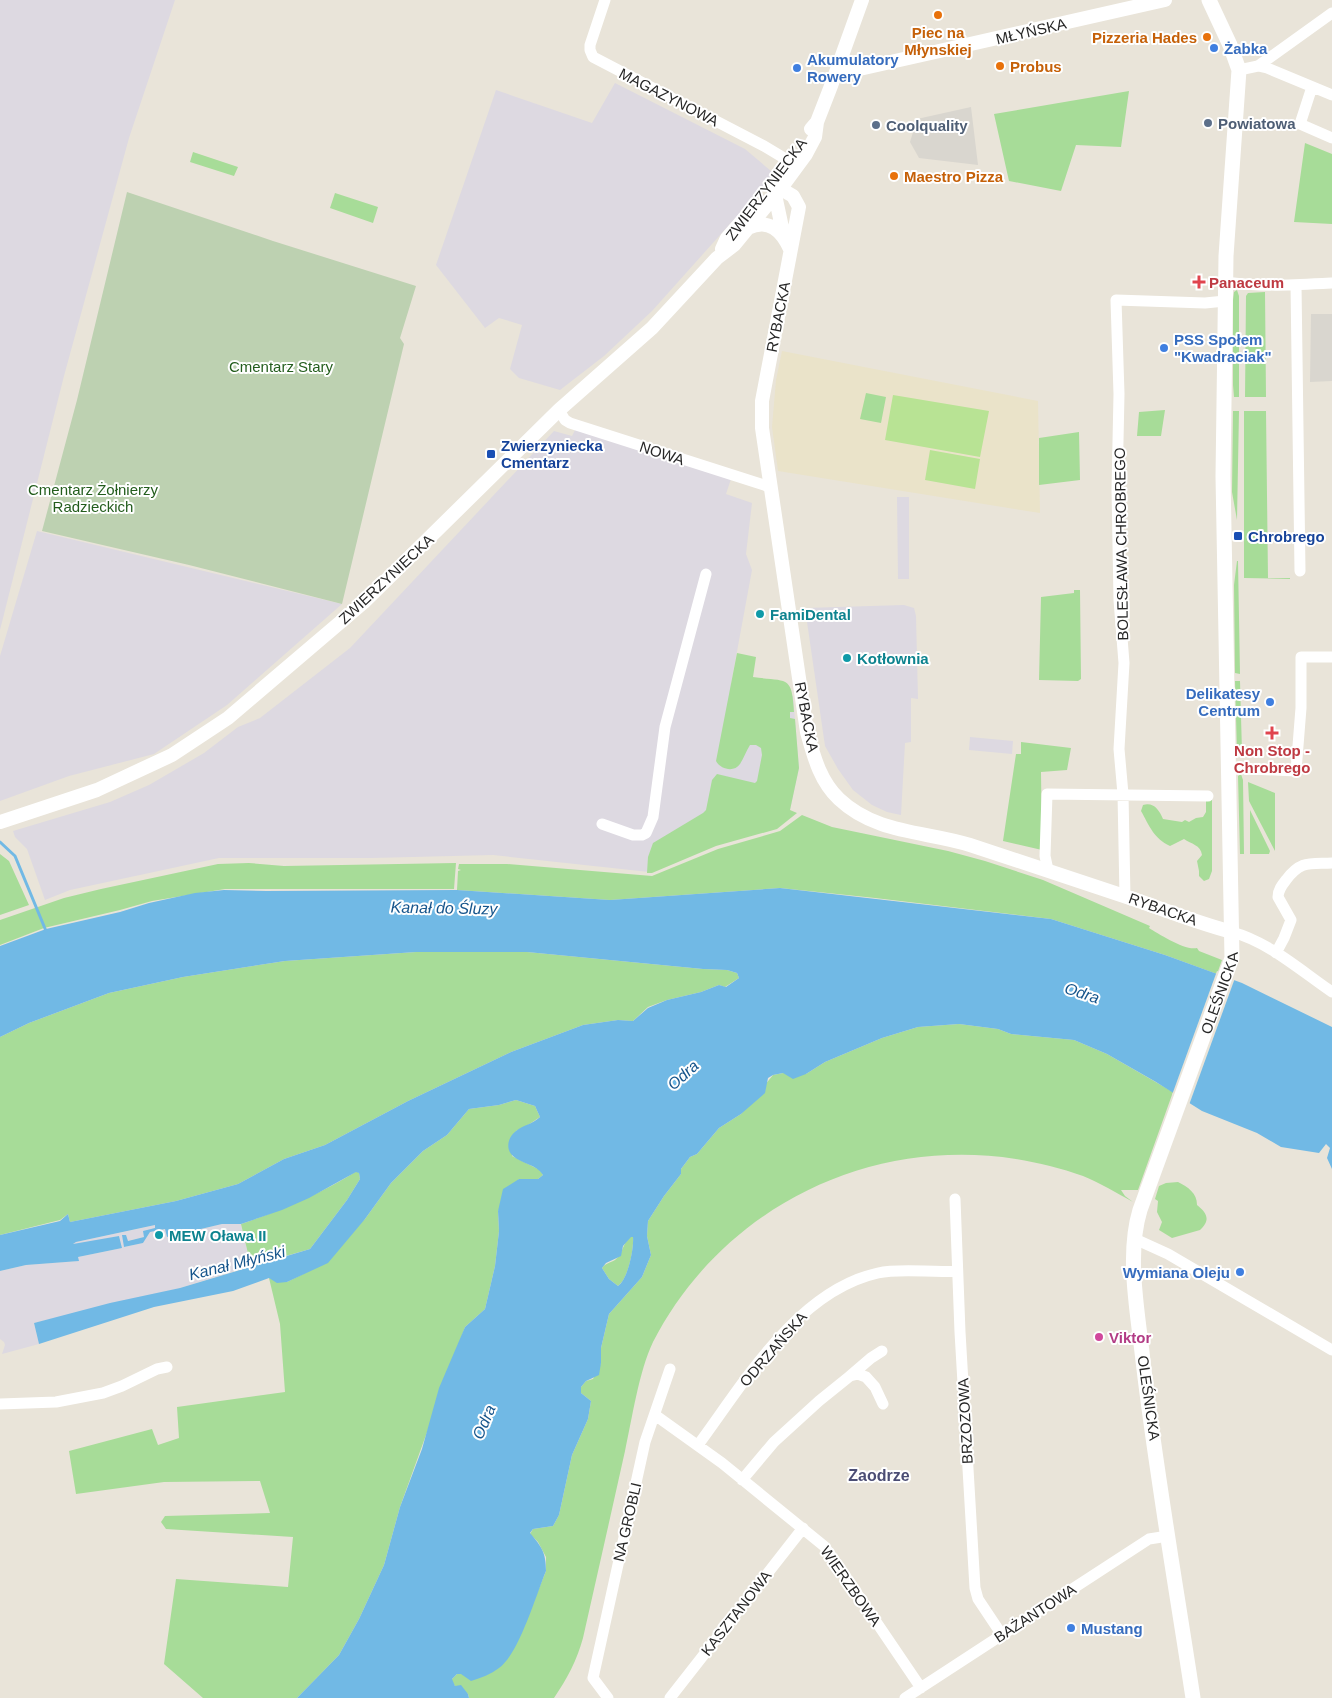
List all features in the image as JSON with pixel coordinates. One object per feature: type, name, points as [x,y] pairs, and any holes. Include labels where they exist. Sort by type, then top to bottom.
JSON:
[{"type":"main road","points":[[1209,0],[1230,45],[1239,70],[1225,282],[1224,526],[1232,932]]},
{"type":"main road","name":"OLEŚNICKA","points":[[1193,1698],[1168,1536],[1136,1300],[1135,1239],[1138,1216],[1232,958],[1232,932]]},
{"type":"street","name":"MAGAZYNOWA","points":[[605,0],[590,45],[593,57],[764,146],[793,165]]},
{"type":"street","name":"ZWIERZYNIECKA","points":[[7,819],[97,790],[172,755],[228,718],[364,602],[560,410],[652,328],[717,258],[734,244],[748,228],[793,165],[817,122],[862,0]]},
{"type":"street","name":"MŁYŃSKA","points":[[839,65],[856,69],[864,68],[1165,0]]},
{"type":"street","points":[[1239,70],[1258,66],[1332,13]]},
{"type":"street","points":[[1258,66],[1276,71],[1332,95]]},
{"type":"street","points":[[1312,87],[1300,124],[1332,138]]},
{"type":"street","name":"ZWIERZYNIECKA","points":[[717,258],[727,238],[776,189]]},
{"type":"street","name":"RYBACKA","points":[[776,189],[787,243]]},
{"type":"street","name":"RYBACKA","points":[[776,189],[793,196],[799,208],[787,243],[762,401],[762,428],[807,732],[818,768],[826,783],[838,799],[880,824],[902,831],[964,843],[1250,939],[1276,954],[1332,992]]},
{"type":"street","points":[[748,228],[765,224],[778,231],[787,243]]},
{"type":"street","points":[[1225,282],[1244,285],[1296,285],[1332,282]]},
{"type":"street","points":[[1296,285],[1300,571]]},
{"type":"street","name":"BOLESŁAWA CHROBREGO","points":[[1125,896],[1123,794],[1119,749],[1123,727],[1124,663],[1118,600],[1117,489],[1119,394],[1116,300],[1205,303],[1225,301]]},
{"type":"street","name":"NOWA","points":[[560,410],[565,420],[570,423],[770,488]]},
{"type":"street","points":[[602,824],[633,835],[642,835],[646,833],[653,817],[665,727],[706,574]]},
{"type":"street","points":[[1229,768],[1296,771],[1300,717],[1301,657],[1332,657]]},
{"type":"street","points":[[1048,870],[1045,856],[1046,794],[1208,796]]},
{"type":"street","points":[[1277,895],[1280,888],[1299,866],[1332,863]]},
{"type":"street","points":[[1270,885],[1290,920],[1288,929],[1276,954]]},
{"type":"street","name":"BRZOZOWA","points":[[955,1199],[957,1271],[975,1588],[978,1599],[1002,1635]]},
{"type":"street","points":[[1135,1239],[1168,1254],[1332,1350]]},
{"type":"street","name":"ODRZAŃSKA","points":[[698,1445],[767,1352],[798,1318],[827,1295],[876,1273],[957,1271]]},
{"type":"street","points":[[742,1480],[774,1442],[870,1358],[882,1351]]},
{"type":"street","points":[[0,1404],[56,1402],[102,1393],[167,1366]]},
{"type":"street","name":"NA GROBLI","points":[[608,1698],[593,1678],[645,1442],[670,1369]]},
{"type":"street","points":[[850,1376],[858,1374],[866,1377],[884,1404]]},
{"type":"street","name":"WIERZBOWA","points":[[655,1415],[698,1445],[824,1546],[921,1688]]},
{"type":"street","name":"KASZTANOWA","points":[[670,1698],[803,1528]]},
{"type":"street","name":"BAŻANTOWA","points":[[905,1698],[1149,1539],[1168,1536]]},
{"type":"shaded area","points":[[0,0],[175,0],[129,138],[64,376],[0,630]]},
{"type":"shaded area","points":[[615,83],[745,149],[771,171],[772,177],[652,311],[604,356],[560,390],[519,378],[510,369],[522,325],[499,318],[485,328],[436,265],[496,90],[592,123]]},
{"type":"shaded area","points":[[971,107],[978,165],[919,158],[910,142],[917,119]]},
{"type":"shaded area","points":[[1311,314],[1332,314],[1332,381],[1310,382]]},
{"type":"shaded area","points":[[782,351],[1038,401],[1040,513],[778,471],[772,427],[776,380]]},
{"type":"shaded area","points":[[576,428],[731,479],[726,494],[752,503],[746,554],[752,570],[731,684],[793,696],[799,768],[790,810],[649,872],[493,855],[372,858],[219,858],[70,890],[45,900],[27,849],[15,837],[13,831],[110,802],[149,785],[204,753],[238,727],[260,718],[350,648],[554,431],[572,436]]},
{"type":"shaded area","points":[[897,497],[909,497],[909,579],[898,579]]},
{"type":"shaded area","points":[[37,531],[342,604],[227,705],[154,754],[69,776],[0,801],[0,656]]},
{"type":"shaded area","points":[[904,605],[914,608],[916,616],[918,699],[911,698],[911,742],[905,743],[901,815],[887,812],[872,805],[853,790],[825,746],[805,608]]},
{"type":"shaded area","points":[[970,737],[1013,741],[1012,754],[969,750]]},
{"type":"shaded area","points":[[222,1224],[241,1224],[251,1266],[180,1288],[34,1323],[39,1344],[2,1354],[5,1345],[0,1339],[0,1271],[26,1265],[78,1261],[78,1257],[122,1248],[119,1236],[73,1244],[76,1242],[155,1225],[156,1228],[151,1232],[165,1229],[167,1237]],"holes":[[[149,1233],[143,1243],[124,1247],[127,1241],[144,1237]]]},
{"type":"green space","points":[[1129,91],[1121,147],[1076,145],[1061,191],[1009,181],[994,114]]},
{"type":"green space","points":[[1305,143],[1332,154],[1332,224],[1294,222]]},
{"type":"green space","points":[[193,152],[238,167],[234,176],[190,162]]},
{"type":"green space","name":"Cmentarz Stary","points":[[127,192],[416,286],[400,338],[404,344],[342,604],[189,565],[42,531],[77,400]]},
{"type":"green space","points":[[335,193],[378,207],[373,223],[330,208]]},
{"type":"green space","points":[[1237,290],[1239,296],[1239,397],[1234,397],[1233,300],[1234,292]]},
{"type":"green space","points":[[1265,292],[1266,397],[1245,397],[1246,296],[1248,293]]},
{"type":"green space","points":[[866,393],[886,397],[881,423],[860,419]]},
{"type":"green space","points":[[893,395],[989,411],[980,457],[885,440]]},
{"type":"green space","points":[[1165,410],[1161,436],[1137,436],[1139,412]]},
{"type":"green space","points":[[1233,411],[1239,411],[1237,520],[1232,492]]},
{"type":"green space","points":[[1244,411],[1266,411],[1268,578],[1290,579],[1244,578]]},
{"type":"green space","points":[[1079,432],[1080,480],[1039,485],[1039,438]]},
{"type":"green space","points":[[930,450],[980,459],[975,489],[925,480]]},
{"type":"green space","points":[[1237,561],[1240,674],[1235,673],[1234,585]]},
{"type":"green space","points":[[1074,590],[1080,590],[1081,679],[1078,681],[1039,680],[1041,597],[1074,593]]},
{"type":"green space","points":[[737,653],[756,657],[753,677],[786,682],[792,691],[794,712],[790,712],[790,718],[795,719],[799,768],[790,810],[797,813],[777,829],[716,846],[652,873],[647,873],[648,857],[653,843],[706,810],[712,780],[717,774],[755,783],[757,781],[762,755],[761,748],[756,745],[750,745],[737,767],[727,769],[716,761]]},
{"type":"green space","points":[[1235,681],[1240,681],[1242,752],[1237,752]]},
{"type":"green space","points":[[1021,742],[1071,748],[1067,770],[1041,772],[1042,850],[1003,841],[1016,754],[1021,754]]},
{"type":"green space","points":[[1241,774],[1243,780],[1244,854],[1240,854],[1238,776]]},
{"type":"green space","points":[[1248,782],[1275,793],[1275,851],[1249,801]]},
{"type":"green space","points":[[1212,796],[1212,871],[1209,879],[1204,881],[1199,876],[1197,861],[1202,855],[1200,849],[1184,839],[1170,846],[1164,843],[1153,831],[1141,811],[1143,805],[1147,804],[1158,810],[1163,819],[1182,822],[1185,820],[1189,822],[1203,817],[1206,812],[1206,797]]},
{"type":"green space","points":[[1250,810],[1270,851],[1269,854],[1250,854]]},
{"type":"green space","points":[[802,815],[832,827],[948,851],[1043,880],[1150,926],[1149,928],[1179,945],[1197,948],[1199,951],[1222,960],[1217,974],[1165,955],[1051,919],[875,898],[780,888],[610,900],[457,890],[458,871],[461,870],[458,869],[459,864],[507,864],[652,876],[718,849],[780,831]]},
{"type":"green space","points":[[0,854],[9,861],[29,905],[0,915]]},
{"type":"green space","points":[[249,863],[284,866],[456,863],[454,889],[225,889],[152,901],[44,928],[0,945],[0,920],[64,898],[218,864]]},
{"type":"green space","points":[[416,952],[527,952],[727,970],[737,973],[739,978],[725,987],[719,985],[648,1007],[633,1021],[618,1020],[583,1025],[511,1052],[408,1101],[325,1145],[284,1159],[238,1184],[176,1201],[70,1222],[68,1214],[60,1220],[0,1235],[0,1037],[29,1023],[109,993],[183,977],[285,961]]},
{"type":"green space","points":[[959,1024],[998,1029],[1011,1034],[1074,1040],[1107,1054],[1173,1092],[1138,1190],[1121,1190],[1133,1202],[1089,1179],[1058,1168],[1016,1159],[961,1155],[907,1159],[854,1171],[805,1192],[759,1219],[718,1254],[682,1295],[653,1342],[636,1395],[581,1646],[563,1684],[554,1698],[469,1698],[468,1694],[455,1686],[451,1680],[457,1674],[461,1674],[520,1635],[546,1571],[546,1557],[538,1542],[530,1534],[533,1529],[553,1526],[559,1515],[572,1455],[588,1419],[591,1401],[581,1393],[581,1387],[586,1381],[593,1379],[601,1363],[601,1348],[609,1314],[642,1277],[651,1255],[647,1236],[648,1221],[681,1174],[681,1169],[690,1157],[697,1154],[719,1128],[741,1114],[773,1075],[783,1073],[806,1074],[825,1062],[882,1038],[918,1027]]},
{"type":"green space","points":[[516,1100],[535,1106],[540,1117],[516,1131],[512,1156],[540,1170],[543,1175],[538,1179],[519,1179],[498,1211],[499,1231],[495,1266],[485,1309],[465,1327],[400,1507],[384,1565],[359,1619],[339,1655],[297,1698],[203,1698],[164,1664],[176,1579],[288,1587],[293,1537],[166,1529],[161,1522],[165,1516],[270,1513],[260,1481],[164,1482],[76,1494],[69,1451],[152,1429],[158,1445],[179,1438],[177,1407],[285,1392],[280,1324],[269,1278],[287,1282],[303,1274],[365,1219],[391,1183],[423,1151],[447,1135],[469,1109],[499,1105]]},
{"type":"green space","points":[[357,1171],[360,1179],[347,1200],[310,1249],[251,1266],[241,1224],[300,1201]]},
{"type":"green space","points":[[1178,1182],[1194,1194],[1197,1205],[1205,1214],[1207,1220],[1200,1230],[1172,1238],[1159,1230],[1162,1222],[1157,1212],[1158,1201],[1155,1199],[1159,1186]]},
{"type":"green space","points":[[631,1236],[633,1237],[633,1242],[630,1263],[625,1277],[618,1286],[609,1279],[602,1268],[618,1257]]},
{"type":"water","points":[[780,888],[1051,919],[1165,955],[1242,983],[1332,1027],[1332,1169],[1327,1158],[1330,1148],[1326,1144],[1319,1153],[1281,1147],[1257,1133],[1202,1111],[1107,1054],[1074,1040],[1011,1034],[998,1029],[959,1024],[918,1027],[882,1038],[825,1062],[806,1074],[793,1079],[783,1073],[773,1075],[768,1078],[765,1093],[741,1114],[719,1128],[697,1154],[690,1157],[681,1169],[681,1174],[648,1221],[647,1236],[651,1255],[642,1277],[609,1314],[601,1348],[599,1375],[586,1381],[581,1387],[581,1393],[591,1401],[588,1419],[572,1455],[559,1515],[553,1526],[533,1529],[530,1533],[543,1550],[546,1571],[520,1637],[506,1661],[493,1672],[471,1681],[461,1674],[457,1674],[452,1679],[455,1686],[461,1685],[469,1698],[297,1698],[339,1655],[359,1619],[384,1565],[400,1507],[422,1449],[439,1388],[465,1327],[485,1309],[495,1266],[499,1231],[498,1211],[503,1189],[519,1179],[538,1179],[543,1175],[533,1166],[513,1156],[508,1147],[509,1140],[513,1134],[540,1117],[535,1106],[516,1100],[499,1105],[469,1109],[447,1135],[423,1151],[391,1183],[365,1219],[328,1263],[287,1282],[277,1283],[269,1278],[233,1291],[154,1307],[39,1344],[34,1323],[110,1303],[180,1288],[310,1249],[347,1200],[360,1179],[359,1173],[356,1172],[309,1198],[282,1210],[241,1224],[222,1224],[167,1237],[165,1229],[150,1232],[143,1243],[124,1247],[122,1235],[126,1235],[128,1241],[144,1237],[143,1231],[155,1228],[155,1225],[76,1242],[73,1244],[119,1236],[122,1248],[78,1257],[79,1261],[26,1265],[0,1271],[0,1235],[60,1221],[68,1214],[70,1222],[176,1201],[238,1184],[284,1159],[325,1145],[408,1101],[511,1052],[583,1025],[618,1020],[633,1021],[648,1008],[667,1000],[701,992],[719,985],[726,987],[739,978],[737,973],[727,970],[527,952],[416,952],[285,961],[183,977],[109,993],[29,1023],[0,1037],[0,946],[46,929],[120,912],[149,903],[195,893],[224,890],[457,890],[610,900]],"holes":[[[633,1237],[631,1255],[625,1277],[618,1286],[609,1279],[602,1268],[606,1263],[621,1256],[623,1246]]]},
{"type":"pier","points":[[1217,971],[1235,978],[1189,1105],[1172,1095]]},
{"type":"waterway","points":[[0,842],[15,856],[46,931]]},
{"type":"place","name":"Piec na Młynskiej","points":[[938,15]]},
{"type":"place","name":"Pizzeria Hades","points":[[1207,37]]},
{"type":"place","name":"Żabka","points":[[1214,48]]},
{"type":"place","name":"Probus","points":[[1000,66]]},
{"type":"place","name":"Akumulatory Rowery","points":[[797,68]]},
{"type":"place","name":"Powiatowa","points":[[1208,123]]},
{"type":"place","name":"Coolquality","points":[[876,125]]},
{"type":"place","name":"Maestro Pizza","points":[[894,176]]},
{"type":"place","name":"Panaceum","points":[[1199,282]]},
{"type":"place","name":"PSS Społem \"Kwadraciak\"","points":[[1164,348]]},
{"type":"place","name":"Zwierzyniecka Cmentarz","points":[[491,454]]},
{"type":"place","name":"Chrobrego","points":[[1238,536]]},
{"type":"place","name":"FamiDental","points":[[760,614]]},
{"type":"place","name":"Kotłownia","points":[[847,658]]},
{"type":"place","name":"Delikatesy Centrum","points":[[1270,702]]},
{"type":"place","name":"Non Stop - Chrobrego","points":[[1272,733]]},
{"type":"place","name":"MEW Oława II","points":[[159,1235]]},
{"type":"place","name":"Wymiana Oleju","points":[[1240,1272]]},
{"type":"place","name":"Viktor","points":[[1099,1337]]},
{"type":"place","name":"Mustang","points":[[1071,1628]]},
{"type":"district","name":"Zaodrze","points":[[879,1475]]},
{"type":"park label","name":"Cmentarz Żołnierzy Radzieckich","points":[[93,498]]},
{"type":"water label","name":"Kanał do Śluzy","points":[[444,908]]},
{"type":"water label","name":"Odra","points":[[1082,993]]},
{"type":"water label","name":"Odra","points":[[683,1075]]},
{"type":"water label","name":"Kanał Młyński","points":[[237,1263]]},
{"type":"water label","name":"Odra","points":[[484,1422]]}]
